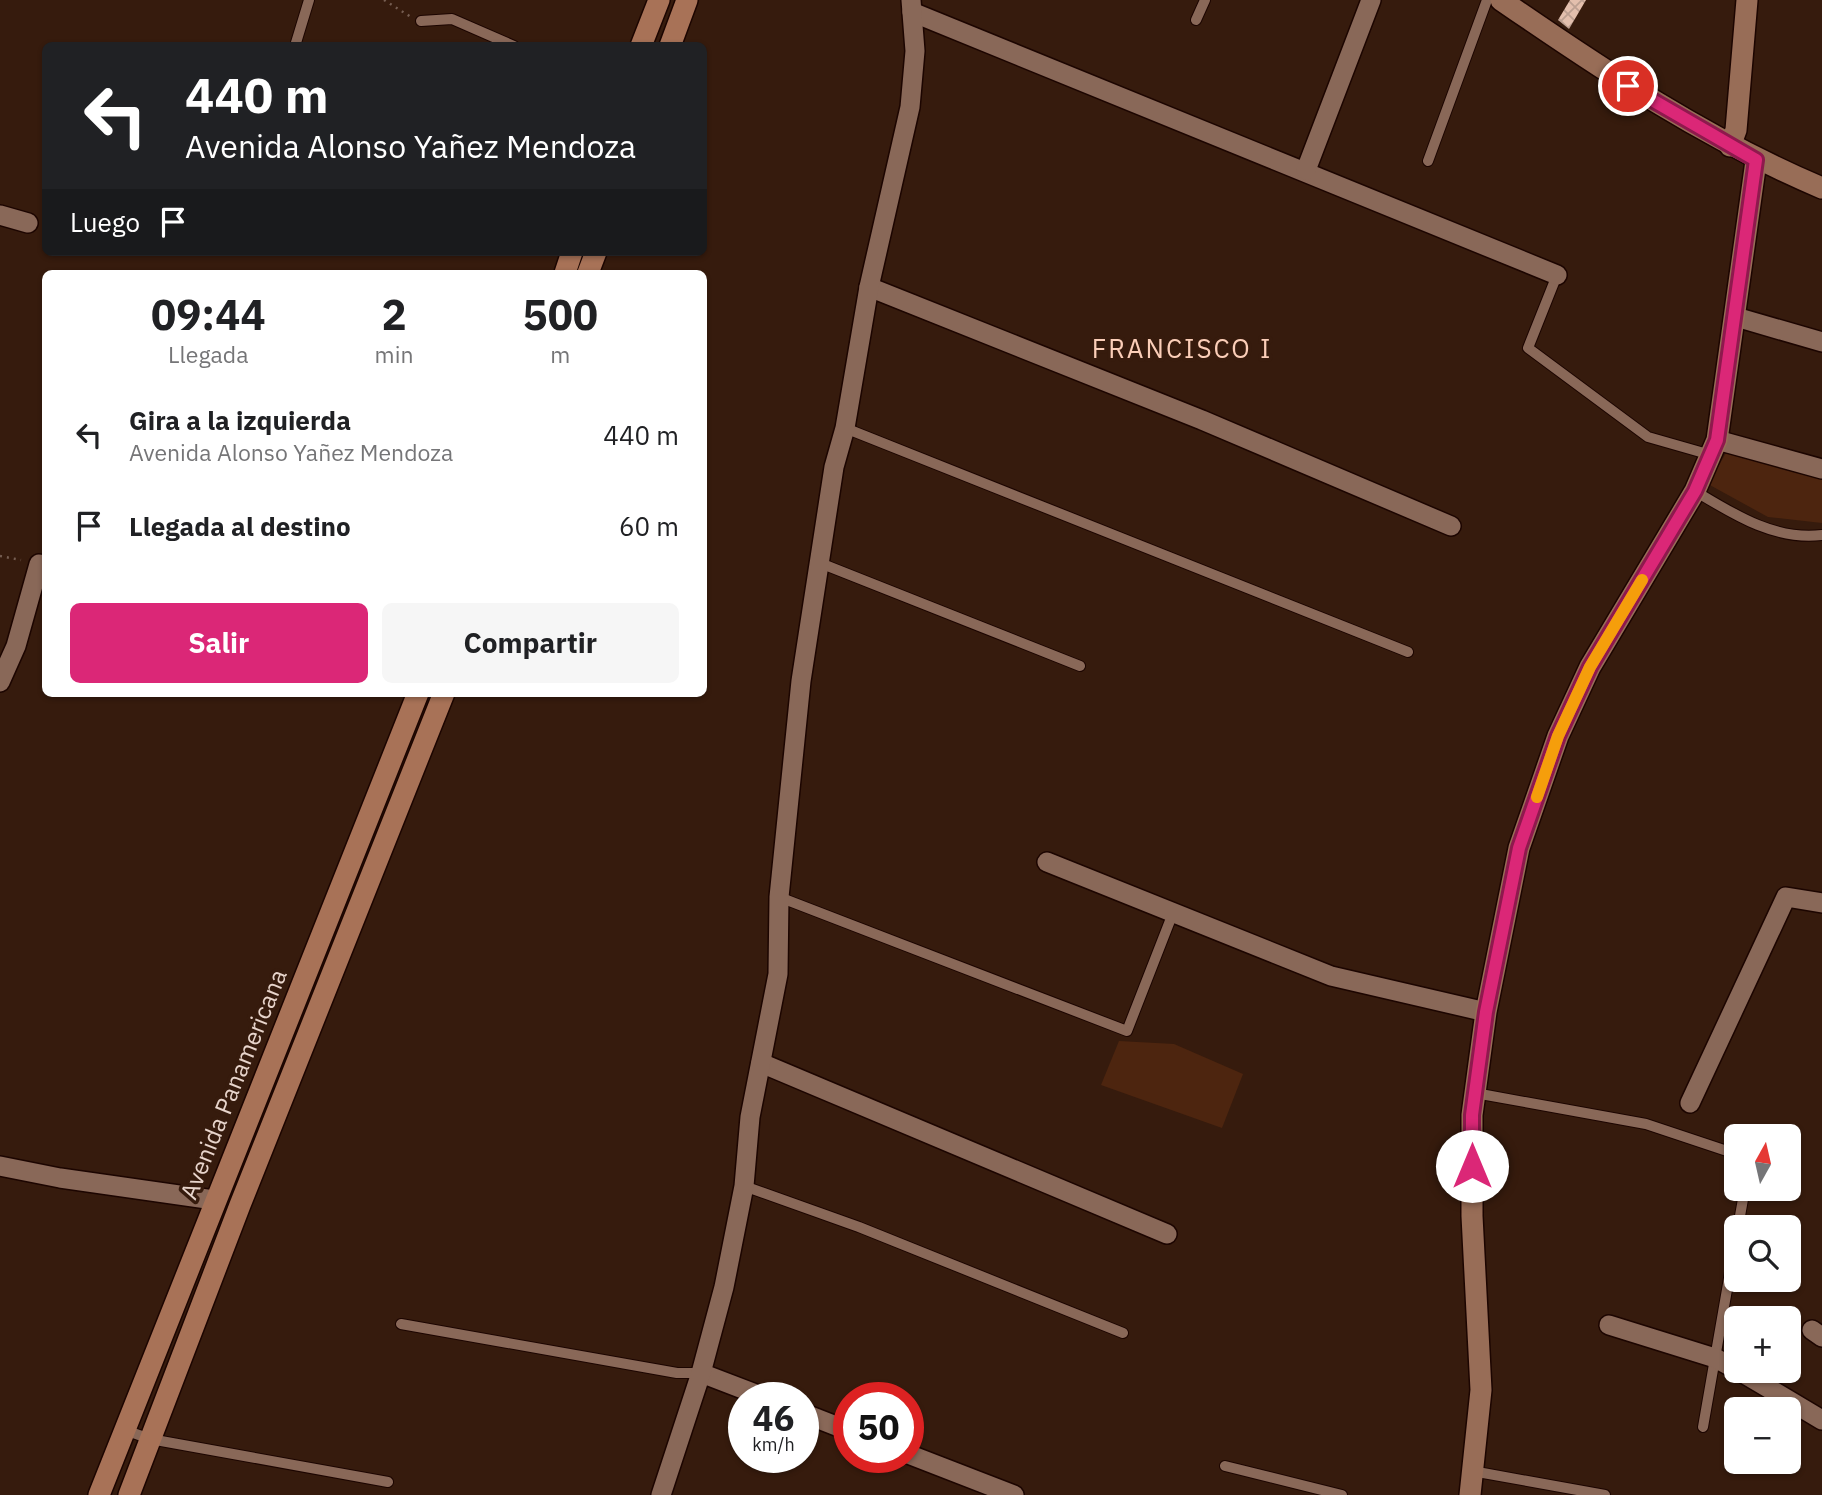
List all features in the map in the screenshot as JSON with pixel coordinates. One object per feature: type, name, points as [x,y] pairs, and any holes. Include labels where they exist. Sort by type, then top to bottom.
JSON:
[{"type":"main road","points":[[643,42],[659,0]]},
{"type":"main road","points":[[671,42],[687,0]]},
{"type":"main road","points":[[1501,0],[1660,107],[1756,160],[1822,188]]},
{"type":"main road","points":[[1730,146],[1736,130],[1746,0]]},
{"type":"main road","points":[[1469,1495],[1481,1390],[1472,1216],[1475,1093],[1486,1012],[1519,848],[1558,736],[1590,667],[1695,491],[1714,447],[1736,317],[1756,160]]},
{"type":"main road","name":"Avenida Panamericana","points":[[99,1495],[214,1200],[416,697]]},
{"type":"main road","name":"Avenida Panamericana","points":[[129,1495],[302,1048],[414,775],[443,697]]},
{"type":"main road","points":[[389,765],[414,775]]},
{"type":"main road","points":[[280,1039],[302,1048]]},
{"type":"main road","points":[[184,1278],[208,1288]]},
{"type":"street","points":[[1306,170],[1371,0]]},
{"type":"street","points":[[661,1495],[701,1373],[724,1287],[744,1186],[750,1117],[778,974],[779,897],[801,681],[834,467],[845,428],[869,287],[910,107],[915,51],[911,6],[1557,275]]},
{"type":"street","points":[[0,215],[28,223]]},
{"type":"street","points":[[869,287],[1202,420],[1451,526]]},
{"type":"street","points":[[1736,317],[1822,342]]},
{"type":"street","points":[[1714,447],[1822,469]]},
{"type":"street","points":[[0,682],[16,646],[40,564]]},
{"type":"street","points":[[1047,862],[1331,976],[1486,1012]]},
{"type":"street","points":[[1690,1102],[1786,897],[1822,902]]},
{"type":"street","points":[[761,1063],[1167,1234]]},
{"type":"street","points":[[0,1166],[60,1178],[214,1200]]},
{"type":"street","points":[[1609,1325],[1724,1363]]},
{"type":"street","points":[[701,1373],[728,1383]]},
{"type":"street","points":[[1759,1383],[1822,1420]]},
{"type":"street","points":[[924,1460],[1014,1495]]},
{"type":"lane","points":[[296,42],[309,0]]},
{"type":"lane","points":[[1196,20],[1205,0]]},
{"type":"lane","points":[[1427,161],[1487,0]]},
{"type":"lane","points":[[421,21],[452,19],[505,42]]},
{"type":"lane","points":[[1557,275],[1528,348],[1648,437],[1714,447]]},
{"type":"lane","points":[[845,428],[1409,652]]},
{"type":"lane","points":[[1695,491],[1741,519],[1760,526],[1811,537],[1822,536]]},
{"type":"lane","points":[[820,563],[1080,666]]},
{"type":"lane","points":[[779,897],[1127,1031],[1173,913]]},
{"type":"lane","points":[[1475,1093],[1646,1124],[1724,1150]]},
{"type":"lane","points":[[744,1186],[859,1227],[1123,1333]]},
{"type":"lane","points":[[1703,1427],[1727,1292]]},
{"type":"lane","points":[[401,1324],[677,1373],[701,1373]]},
{"type":"lane","points":[[125,1430],[150,1440],[388,1482]]},
{"type":"lane","points":[[1225,1466],[1342,1495]]},
{"type":"lane","points":[[1471,1471],[1605,1495]]},
{"type":"path","points":[[384,0],[397,11],[421,21]]},
{"type":"path","points":[[0,556],[40,564]]},
{"type":"shaded area","points":[[1726,453],[1822,479],[1822,523],[1768,517],[1708,484]]},
{"type":"shaded area","points":[[1119,1041],[1174,1044],[1243,1074],[1222,1128],[1101,1085]]},
{"type":"building","points":[[1570,0],[1586,0],[1569,29],[1558,20]]},
{"type":"slow traffic","points":[[1537,797],[1558,736],[1590,667],[1642,580]]},
{"type":"district","name":"FRANCISCO I","points":[[1182,348]]},
{"type":"route","points":[[1472,1166],[1472,1115],[1486,1012],[1519,848],[1558,736],[1590,667],[1695,491],[1711,455],[1717,440],[1736,317],[1756,160],[1670,113],[1628,86]]}]
